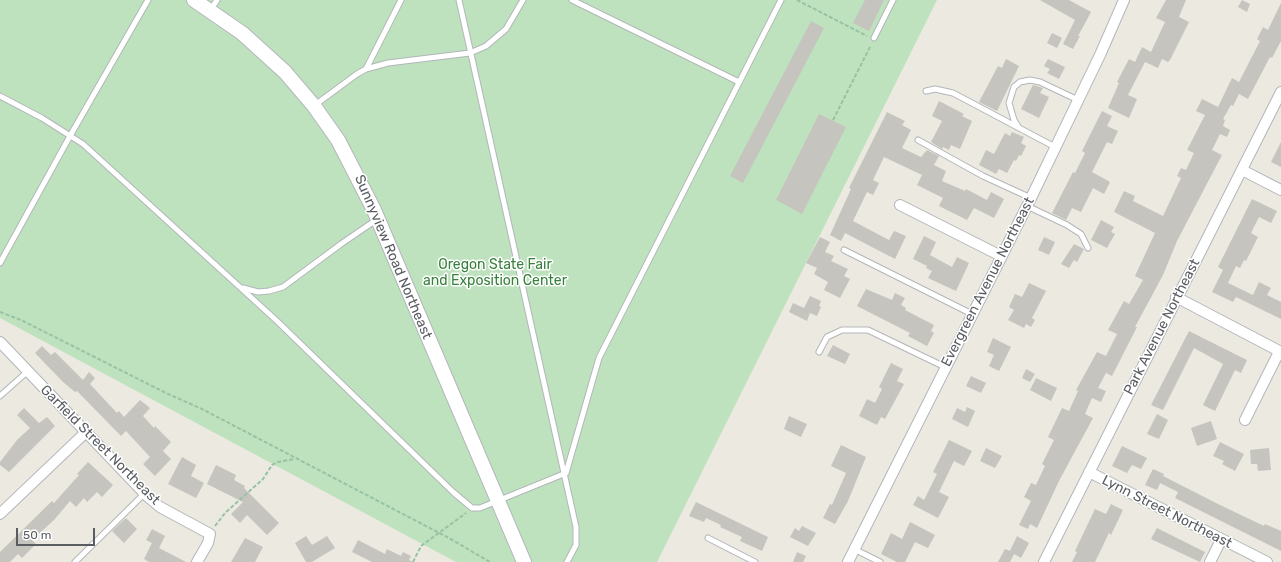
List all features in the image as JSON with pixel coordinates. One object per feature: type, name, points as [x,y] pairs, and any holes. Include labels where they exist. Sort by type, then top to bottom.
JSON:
[{"type":"main road","name":"Sunnyview Road Northeast","points":[[194,0],[214,5],[274,62],[314,106],[347,154],[378,219],[496,500],[524,562]]},
{"type":"street","name":"Evergreen Avenue Northeast","points":[[848,562],[1029,202],[1124,0]]},
{"type":"street","name":"Park Avenue Northeast","points":[[1044,562],[1176,297],[1281,92]]},
{"type":"street","points":[[1242,170],[1281,190]]},
{"type":"street","points":[[900,205],[1001,256]]},
{"type":"street","points":[[1176,297],[1280,352],[1246,420]]},
{"type":"street","name":"Garfield Street Northeast","points":[[0,342],[144,494],[160,507],[210,534]]},
{"type":"street","points":[[0,514],[85,432]]},
{"type":"street","name":"Lynn Street Northeast","points":[[1089,472],[1267,562]]},
{"type":"street","points":[[197,562],[208,543],[210,534]]},
{"type":"street","points":[[1210,562],[1221,540]]},
{"type":"lane","points":[[0,263],[70,136],[148,0]]},
{"type":"lane","points":[[366,69],[401,0]]},
{"type":"lane","points":[[459,0],[566,473],[578,536],[573,554],[567,562]]},
{"type":"lane","points":[[314,106],[366,69],[388,63],[470,53],[486,46],[506,29],[523,0]]},
{"type":"lane","points":[[572,0],[739,82]]},
{"type":"lane","points":[[566,473],[599,358],[781,0]]},
{"type":"lane","points":[[874,38],[894,0]]},
{"type":"lane","points":[[1019,128],[1014,120],[1009,103],[1014,87],[1020,82],[1030,80],[1040,82],[1078,100]]},
{"type":"lane","points":[[926,91],[935,89],[953,93],[1055,147]]},
{"type":"lane","points":[[0,96],[42,118],[83,144],[102,160],[314,356],[418,460],[470,507],[480,508],[496,500],[566,473]]},
{"type":"lane","points":[[918,140],[1029,202],[1081,234],[1088,248]]},
{"type":"lane","points":[[238,286],[258,292],[283,287],[341,244],[378,219]]},
{"type":"lane","points":[[844,250],[972,314]]},
{"type":"lane","points":[[819,352],[827,337],[842,330],[868,330],[945,367]]},
{"type":"lane","points":[[0,396],[27,372]]},
{"type":"lane","points":[[75,562],[144,494]]},
{"type":"lane","points":[[708,538],[755,562]]},
{"type":"lane","points":[[854,549],[880,562]]},
{"type":"path","points":[[797,0],[866,36],[874,38],[848,93],[833,120]]},
{"type":"path","points":[[0,312],[21,320],[168,394],[202,409],[295,459],[438,532],[490,562]]},
{"type":"path","points":[[210,534],[225,513],[263,479],[272,465],[278,462],[295,459]]},
{"type":"path","points":[[413,562],[421,546],[438,532],[466,514],[470,507]]},
{"type":"green space","name":"Oregon State Fair and Exposition Center","points":[[0,0],[937,0],[657,562],[456,562],[0,318]]},
{"type":"building","points":[[865,0],[884,0],[869,31],[853,23]]},
{"type":"building","points":[[1040,0],[1069,0],[1091,12],[1073,49],[1063,44],[1075,20]]},
{"type":"building","points":[[1166,0],[1186,0],[1179,17],[1189,22],[1168,62],[1162,59],[1158,68],[1145,62],[1128,95],[1137,99],[1129,118],[1108,108],[1119,83],[1117,82],[1129,59],[1135,62],[1142,47],[1151,52],[1165,22],[1156,18]]},
{"type":"building","points":[[1242,0],[1250,4],[1247,12],[1238,7]]},
{"type":"building","points":[[1281,3],[1281,41],[1272,58],[1270,57],[1248,99],[1239,94],[1233,106],[1231,105],[1223,119],[1225,120],[1223,126],[1230,130],[1227,137],[1220,134],[1212,150],[1222,155],[1177,241],[1163,275],[1135,327],[1137,327],[1112,376],[1106,373],[1098,388],[1106,391],[1101,402],[1092,398],[1085,414],[1093,418],[1059,481],[1037,528],[1030,524],[1028,529],[1019,525],[1031,501],[1024,497],[1031,483],[1036,485],[1045,466],[1042,464],[1054,440],[1048,437],[1062,408],[1069,411],[1078,391],[1076,390],[1097,352],[1106,356],[1117,334],[1108,330],[1124,301],[1129,304],[1143,280],[1135,276],[1155,233],[1114,212],[1124,191],[1135,196],[1133,201],[1163,216],[1181,178],[1177,176],[1181,168],[1186,170],[1194,153],[1187,150],[1205,115],[1196,111],[1202,99],[1218,107],[1232,78],[1239,82],[1260,41],[1257,39],[1263,27],[1268,30]]},
{"type":"building","points":[[811,21],[824,28],[743,183],[730,176]]},
{"type":"building","points":[[1052,33],[1062,38],[1057,48],[1047,43]]},
{"type":"building","points":[[1006,59],[1019,66],[997,111],[979,102],[998,66],[1002,68]]},
{"type":"building","points":[[1048,59],[1065,67],[1059,79],[1047,73],[1050,69],[1044,66]]},
{"type":"building","points":[[1033,85],[1043,88],[1040,93],[1049,97],[1039,118],[1021,109]]},
{"type":"building","points":[[939,101],[964,114],[962,116],[972,121],[960,149],[951,145],[949,150],[943,147],[942,149],[931,142],[942,121],[932,116]]},
{"type":"building","points":[[1102,111],[1112,116],[1107,126],[1118,131],[1112,144],[1107,142],[1092,172],[1110,182],[1104,194],[1093,188],[1081,212],[1072,208],[1066,220],[1052,213],[1073,172],[1075,173],[1085,153],[1082,151]]},
{"type":"building","points":[[887,112],[905,121],[902,125],[911,130],[902,148],[921,157],[927,150],[939,156],[934,165],[946,171],[942,181],[965,191],[966,189],[987,200],[991,192],[1004,199],[994,218],[974,208],[967,220],[939,206],[943,198],[917,185],[922,175],[884,157],[873,180],[879,183],[873,195],[867,192],[853,221],[889,240],[894,231],[906,236],[895,259],[845,233],[841,241],[830,235],[851,189],[849,188]]},
{"type":"building","points":[[819,114],[846,127],[802,214],[776,200]]},
{"type":"building","points":[[1012,132],[1024,137],[1021,143],[1026,146],[1021,156],[1019,155],[1016,161],[1014,160],[1007,173],[999,169],[996,174],[979,165],[986,150],[994,154],[1005,133],[1010,136]]},
{"type":"building","points":[[1281,142],[1281,167],[1271,162]]},
{"type":"building","points":[[1252,199],[1277,211],[1271,223],[1259,217],[1251,233],[1258,237],[1246,261],[1244,260],[1240,268],[1236,266],[1228,283],[1253,295],[1259,282],[1271,288],[1267,295],[1281,302],[1281,319],[1236,297],[1233,302],[1212,292],[1223,270],[1218,267]]},
{"type":"building","points":[[1101,220],[1114,227],[1111,232],[1115,234],[1107,248],[1091,240]]},
{"type":"building","points":[[924,236],[936,242],[930,255],[952,267],[957,257],[969,263],[956,291],[928,278],[932,271],[926,268],[927,266],[913,259]]},
{"type":"building","points":[[820,237],[830,242],[825,252],[834,256],[831,261],[848,269],[844,276],[850,279],[840,298],[824,290],[828,282],[814,274],[817,268],[806,263]]},
{"type":"building","points":[[1044,237],[1055,242],[1049,255],[1038,250]]},
{"type":"building","points":[[1074,244],[1084,249],[1077,262],[1074,260],[1069,268],[1061,264]]},
{"type":"building","points":[[1029,283],[1046,291],[1032,318],[1035,320],[1031,327],[1026,324],[1024,328],[1008,320],[1014,310],[1009,307],[1015,294],[1022,297]]},
{"type":"building","points":[[866,289],[892,300],[895,293],[905,298],[901,305],[906,308],[905,310],[934,325],[931,331],[934,333],[927,346],[908,336],[910,333],[857,306]]},
{"type":"building","points":[[810,296],[821,301],[819,306],[821,307],[817,316],[810,313],[807,321],[789,312],[793,303],[804,308]]},
{"type":"building","points":[[1189,331],[1247,360],[1241,373],[1235,370],[1215,411],[1203,405],[1223,364],[1194,348],[1163,410],[1151,405]]},
{"type":"building","points":[[993,338],[1011,347],[999,371],[989,366],[994,355],[987,352]]},
{"type":"building","points":[[833,345],[850,354],[845,364],[827,356]]},
{"type":"building","points":[[42,346],[51,355],[55,352],[83,380],[89,372],[95,378],[90,384],[117,413],[119,411],[124,417],[140,400],[150,408],[143,416],[154,428],[155,426],[171,442],[163,451],[171,459],[155,476],[143,464],[150,457],[126,431],[121,436],[77,391],[75,392],[63,382],[35,353]]},
{"type":"building","points":[[891,363],[903,369],[897,381],[904,384],[885,419],[881,417],[877,425],[859,416],[867,399],[875,403],[882,389],[879,387]]},
{"type":"building","points":[[1026,369],[1035,374],[1030,382],[1022,378]]},
{"type":"building","points":[[971,376],[986,383],[981,393],[966,386]]},
{"type":"building","points":[[1036,378],[1057,388],[1051,401],[1030,390]]},
{"type":"building","points":[[967,407],[975,411],[968,427],[952,419],[957,408],[965,412]]},
{"type":"building","points":[[24,408],[39,423],[47,417],[55,426],[9,472],[0,465],[0,462],[17,440],[30,428],[17,415]]},
{"type":"building","points":[[1157,414],[1168,420],[1159,439],[1147,434]]},
{"type":"building","points":[[789,416],[807,424],[801,437],[784,429]]},
{"type":"building","points":[[1211,421],[1217,439],[1197,446],[1191,428]]},
{"type":"building","points":[[949,440],[972,451],[964,466],[954,461],[939,492],[949,497],[938,518],[913,505],[918,496],[924,500],[937,474],[933,472]]},
{"type":"building","points":[[1220,442],[1244,454],[1235,471],[1222,464],[1224,461],[1213,456]]},
{"type":"building","points":[[841,445],[866,457],[848,501],[835,524],[823,518],[830,504],[832,505],[846,473],[831,466]]},
{"type":"building","points":[[1122,446],[1147,458],[1141,469],[1132,465],[1127,473],[1112,466]]},
{"type":"building","points":[[986,448],[1002,456],[995,468],[980,461]]},
{"type":"building","points":[[1269,448],[1271,470],[1258,471],[1257,464],[1251,464],[1250,450]]},
{"type":"building","points":[[182,457],[196,465],[191,476],[204,483],[196,498],[168,484]]},
{"type":"building","points":[[88,462],[113,485],[102,497],[97,492],[87,502],[84,498],[76,507],[70,501],[54,520],[32,540],[36,544],[22,558],[18,554],[10,562],[0,562],[0,552],[52,501],[54,503],[79,475],[77,474]]},
{"type":"building","points":[[216,465],[236,475],[234,480],[245,486],[244,488],[279,523],[267,535],[247,515],[240,523],[231,514],[243,502],[207,484]]},
{"type":"building","points":[[1153,469],[1164,474],[1163,476],[1218,504],[1264,526],[1265,524],[1281,531],[1281,551],[1175,498],[1178,492],[1160,483],[1157,490],[1145,485]]},
{"type":"building","points":[[696,502],[768,537],[762,551],[740,541],[742,537],[720,527],[721,525],[706,518],[704,522],[689,516]]},
{"type":"building","points":[[1111,504],[1123,510],[1111,535],[1109,533],[1095,562],[1072,562],[1077,552],[1075,551],[1095,509],[1106,514]]},
{"type":"building","points":[[126,518],[137,529],[124,543],[112,531]]},
{"type":"building","points":[[910,522],[935,535],[928,548],[915,542],[905,562],[897,562],[881,554],[891,533],[902,539]]},
{"type":"building","points":[[802,526],[816,533],[808,546],[790,537],[795,528],[799,531]]},
{"type":"building","points":[[1157,528],[1205,552],[1200,562],[1151,539]]},
{"type":"building","points":[[152,529],[165,536],[159,548],[186,562],[149,562],[144,559],[152,543],[146,540]]},
{"type":"building","points":[[306,536],[312,545],[327,536],[335,548],[312,562],[306,562],[295,543]]},
{"type":"building","points":[[1017,536],[1029,543],[1021,558],[1014,554],[1010,562],[998,562],[1005,549],[1010,551]]},
{"type":"building","points":[[245,538],[263,547],[255,562],[231,562]]},
{"type":"building","points":[[358,540],[385,554],[387,549],[401,556],[403,552],[411,556],[409,560],[413,562],[372,562],[352,552]]},
{"type":"building","points":[[797,552],[806,556],[803,562],[793,562]]}]
